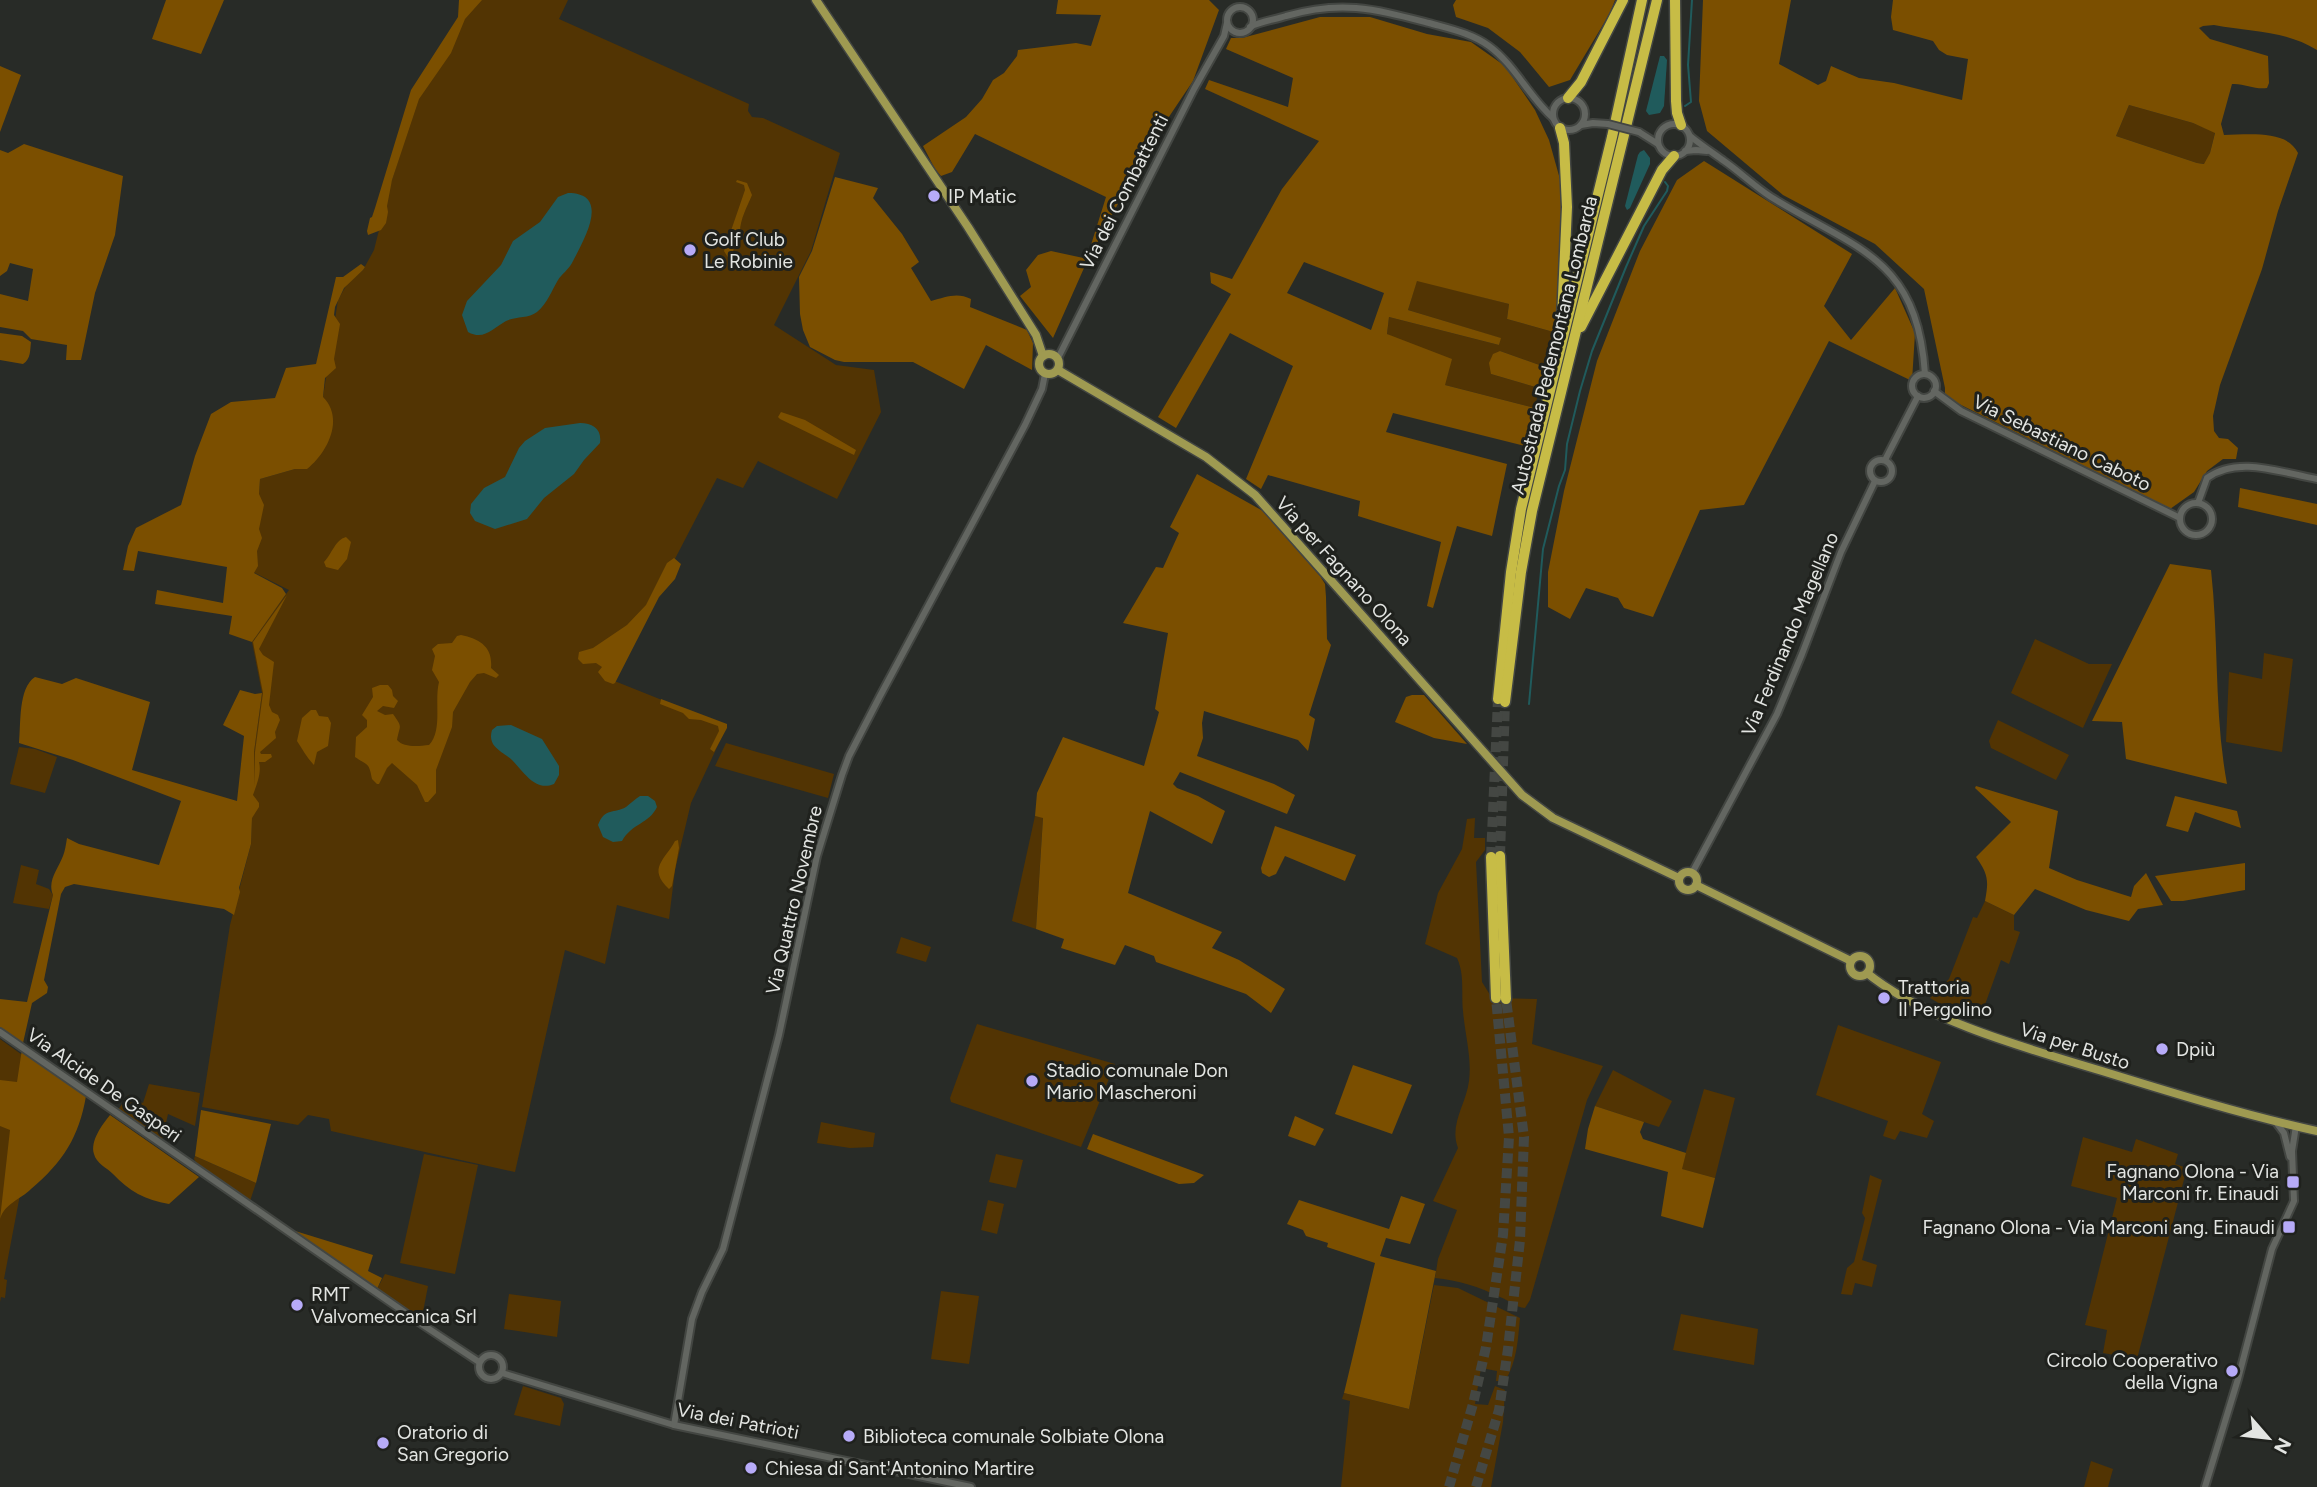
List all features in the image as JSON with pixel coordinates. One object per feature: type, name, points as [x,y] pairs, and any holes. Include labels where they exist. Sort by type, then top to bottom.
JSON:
[{"type":"highway","points":[[1568,98],[1581,82],[1623,0]]},
{"type":"highway","name":"Autostrada Pedemontana Lombarda","points":[[1642,0],[1612,137],[1521,509],[1511,572],[1501,700],[1528,535],[1657,0]]},
{"type":"highway","points":[[1675,0],[1676,101],[1681,125]]},
{"type":"highway","points":[[1560,128],[1564,143],[1567,207],[1561,342]]},
{"type":"highway","points":[[1573,343],[1662,170],[1674,156]]},
{"type":"highway","points":[[1495,856],[1501,999]]},
{"type":"main road","points":[[816,0],[865,69],[968,227],[1036,335],[1043,356]]},
{"type":"main road","points":[[1052,354],[1058,358],[1058,370],[1052,374],[1045,374],[1039,367],[1043,356],[1052,354]]},
{"type":"main road","name":"Via per Fagnano Olona","points":[[1058,370],[1206,457],[1255,495],[1522,795],[1553,818],[1577,828]]},
{"type":"main road","name":"Via per Busto","points":[[1577,828],[1679,878],[1679,883],[1685,890],[1696,885],[1851,961]]},
{"type":"main road","points":[[1679,878],[1686,872],[1692,873],[1697,880],[1696,885]]},
{"type":"main road","name":"Via per Busto","points":[[1864,957],[1869,963],[1867,973],[1859,976],[1853,974],[1851,961],[1864,957]]},
{"type":"main road","name":"Via per Busto","points":[[1867,973],[1885,987],[1981,1031],[2213,1106],[2317,1131]]},
{"type":"street","name":"Via dei Combattenti","points":[[1221,41],[1236,32],[1244,32],[1267,21],[1315,9],[1335,6],[1360,8],[1458,31],[1482,41],[1499,55],[1553,118]]},
{"type":"street","points":[[1236,32],[1227,23],[1230,12],[1236,7],[1244,8],[1267,21]]},
{"type":"street","points":[[1250,27],[1251,14]]},
{"type":"street","name":"Via dei Combattenti","points":[[1058,358],[1221,41],[1227,23]]},
{"type":"street","points":[[1534,99],[1544,104],[1556,105],[1568,98],[1579,102],[1584,111],[1604,124]]},
{"type":"street","points":[[1556,105],[1553,118],[1560,128],[1569,131],[1581,125],[1604,124],[1641,132],[1662,129],[1669,124],[1681,125],[1690,136],[1762,191],[1864,250],[1889,271],[1906,295],[1912,310],[1920,335],[1925,374],[1913,381],[1912,388],[1918,396],[1929,396],[1934,391]]},
{"type":"street","points":[[1581,125],[1584,111]]},
{"type":"street","points":[[1658,144],[1662,129]]},
{"type":"street","points":[[1641,132],[1663,151],[1674,156],[1685,151],[1704,150],[1713,154]]},
{"type":"street","points":[[1685,151],[1690,136]]},
{"type":"street","name":"Via Quattro Novembre","points":[[674,1425],[692,1319],[723,1249],[779,1035],[820,843],[842,775],[880,696],[1025,425],[1042,389],[1045,374]]},
{"type":"street","name":"Via Sebastiano Caboto","points":[[1925,374],[1934,380],[1934,391],[1961,411],[2180,518]]},
{"type":"street","name":"Via Ferdinando Magellano","points":[[1885,460],[1918,396]]},
{"type":"street","name":"Via Ferdinando Magellano","points":[[1875,481],[1885,481],[1890,477],[1891,467],[1885,460]]},
{"type":"street","name":"Via Ferdinando Magellano","points":[[1875,481],[1870,475],[1870,467],[1874,461],[1885,460]]},
{"type":"street","points":[[2198,503],[2207,478],[2228,467],[2247,466],[2317,479]]},
{"type":"street","name":"Via Ferdinando Magellano","points":[[1692,873],[1777,714],[1841,552],[1875,481]]},
{"type":"street","points":[[2198,503],[2211,512],[2212,523],[2206,533],[2196,536],[2186,533],[2180,524],[2180,518],[2188,505],[2198,503]]},
{"type":"street","name":"Via Alcide De Gasperi","points":[[0,1032],[479,1362]]},
{"type":"street","points":[[2279,1123],[2293,1165]]},
{"type":"street","points":[[2285,1138],[2287,1132],[2296,1126]]},
{"type":"street","points":[[2205,1487],[2238,1379],[2272,1249],[2294,1201],[2293,1139],[2296,1126]]},
{"type":"street","points":[[489,1355],[498,1357],[503,1364],[502,1373],[494,1379],[485,1378],[479,1372],[479,1362],[489,1355]]},
{"type":"street","name":"Via dei Patrioti","points":[[502,1373],[674,1425],[971,1487]]},
{"type":"shaded area","points":[[166,0],[224,0],[201,54],[152,39]]},
{"type":"shaded area","points":[[459,0],[482,0],[465,19],[451,53],[419,99],[392,180],[386,223],[381,230],[368,235],[370,218],[411,90],[458,17]]},
{"type":"shaded area","points":[[475,0],[568,0],[559,19],[749,104],[748,111],[752,117],[763,118],[840,153],[811,251],[774,325],[836,365],[874,370],[881,412],[837,499],[758,461],[743,488],[717,478],[612,680],[727,726],[691,803],[675,870],[669,919],[617,905],[605,964],[565,950],[515,1172],[331,1131],[329,1119],[308,1115],[298,1125],[202,1107],[230,925],[251,844],[254,752],[262,693],[252,642],[289,590],[253,572],[260,479],[295,469],[323,397],[338,300],[347,284],[363,270],[374,250],[390,186],[417,100]]},
{"type":"shaded area","points":[[1058,0],[1209,0],[1219,10],[1193,81],[1146,151],[1094,249],[1090,248],[1106,197],[975,134],[952,172],[941,176],[923,146],[966,117],[982,99],[993,80],[1004,73],[1017,56],[1018,50],[1076,43],[1091,46],[1101,15],[1056,14]]},
{"type":"shaded area","points":[[1456,0],[1615,0],[1570,80],[1549,87],[1520,52],[1488,28],[1456,17],[1453,5]]},
{"type":"shaded area","points":[[1703,0],[1791,0],[1779,64],[1818,85],[1826,81],[1831,66],[1859,78],[1894,83],[1962,100],[1968,59],[1947,55],[1939,50],[1933,41],[1893,30],[1893,0],[2317,0],[2317,50],[2305,43],[2267,33],[2214,25],[2199,28],[2210,39],[2268,56],[2267,88],[2232,84],[2221,124],[2224,135],[2254,134],[2276,137],[2293,145],[2298,153],[2262,269],[2220,385],[2213,416],[2214,431],[2219,438],[2228,439],[2238,448],[2236,459],[2223,459],[2207,471],[2194,492],[2170,509],[1945,397],[1924,289],[1875,244],[1783,195],[1707,131],[1699,101]],"holes":[[[2129,105],[2193,123],[2215,133],[2204,164],[2116,136]]]},
{"type":"shaded area","points":[[1320,17],[1370,17],[1427,34],[1471,42],[1505,66],[1535,110],[1549,140],[1565,197],[1557,333],[1507,319],[1509,304],[1417,281],[1408,310],[1501,338],[1499,345],[1389,317],[1387,334],[1452,359],[1445,385],[1535,408],[1525,446],[1393,413],[1386,432],[1507,464],[1492,536],[1457,526],[1433,608],[1427,606],[1441,542],[1358,516],[1360,501],[1268,475],[1261,489],[1246,479],[1293,366],[1230,333],[1176,428],[1158,417],[1231,294],[1211,283],[1210,272],[1232,279],[1282,189],[1319,141],[1205,89],[1209,80],[1288,107],[1293,78],[1226,49],[1231,38],[1242,38]],"holes":[[[1304,262],[1384,293],[1371,330],[1287,293]]]},
{"type":"shaded area","points":[[0,66],[21,75],[0,132]]},
{"type":"shaded area","points":[[2129,105],[2215,132],[2205,164],[2116,136]]},
{"type":"shaded area","points":[[24,144],[123,176],[115,235],[95,293],[81,360],[66,360],[67,345],[31,339],[23,331],[0,327],[0,294],[28,301],[33,269],[10,263],[7,271],[0,276],[0,150],[8,153]]},
{"type":"shaded area","points":[[1704,161],[1852,254],[1824,306],[1851,340],[1895,288],[1915,333],[1912,381],[1829,341],[1744,505],[1700,510],[1653,617],[1624,608],[1618,598],[1586,588],[1570,619],[1548,607],[1548,572],[1564,491],[1597,361],[1640,251],[1677,180]]},
{"type":"shaded area","points":[[835,177],[878,188],[873,198],[902,234],[919,262],[911,268],[931,301],[951,296],[966,297],[971,299],[970,307],[1027,330],[1033,343],[1032,370],[986,345],[964,389],[913,362],[844,362],[810,347],[800,314],[799,277],[812,251]]},
{"type":"shaded area","points":[[736,182],[747,183],[752,195],[741,223],[741,239],[729,259],[724,251],[745,190],[744,185]]},
{"type":"shaded area","points":[[1051,251],[1088,259],[1053,338],[1020,296],[1031,287],[1026,270],[1038,255]]},
{"type":"shaded area","points":[[361,264],[365,267],[344,288],[335,307],[334,315],[340,324],[334,359],[336,368],[325,378],[323,397],[333,415],[327,445],[307,469],[295,469],[260,479],[259,494],[264,505],[259,529],[262,538],[257,551],[258,566],[254,573],[282,588],[286,594],[252,642],[229,634],[232,616],[155,604],[157,590],[223,603],[227,567],[138,551],[134,571],[123,570],[128,546],[136,528],[181,505],[211,414],[231,402],[275,398],[286,368],[316,364],[336,277],[343,277]]},
{"type":"shaded area","points":[[1417,280],[1509,304],[1507,319],[1557,333],[1545,367],[1500,351],[1491,374],[1539,388],[1535,408],[1445,385],[1387,334],[1389,317],[1499,345],[1500,338],[1408,310]]},
{"type":"shaded area","points":[[0,333],[22,336],[31,342],[26,362],[23,364],[0,360]]},
{"type":"shaded area","points":[[1500,351],[1545,367],[1539,388],[1491,374],[1489,363],[1493,354]]},
{"type":"shaded area","points":[[781,412],[805,420],[856,450],[854,455],[780,419],[778,417]]},
{"type":"shaded area","points":[[1197,474],[1263,511],[1320,576],[1325,584],[1327,639],[1331,645],[1309,715],[1315,719],[1308,751],[1298,740],[1204,711],[1203,738],[1197,756],[1274,784],[1295,795],[1287,814],[1180,772],[1173,784],[1177,788],[1225,811],[1212,844],[1150,811],[1128,893],[1222,932],[1212,948],[1239,960],[1285,989],[1271,1013],[1246,994],[1156,962],[1154,956],[1125,945],[1115,965],[1061,948],[1064,939],[1036,929],[1043,818],[1035,816],[1037,793],[1063,737],[1144,766],[1159,712],[1155,709],[1168,633],[1123,623],[1156,567],[1163,568],[1179,533],[1170,527]]},
{"type":"shaded area","points":[[2240,488],[2317,504],[2317,525],[2238,507]]},
{"type":"shaded area","points":[[346,537],[351,542],[347,559],[338,570],[326,567],[324,562],[336,544]]},
{"type":"shaded area","points":[[674,558],[681,564],[675,579],[659,597],[615,683],[605,681],[598,672],[602,667],[596,663],[583,664],[578,659],[579,652],[593,648],[627,625],[646,605],[667,563]]},
{"type":"shaded area","points":[[2170,564],[2211,570],[2220,731],[2227,784],[2126,759],[2122,722],[2092,721]]},
{"type":"shaded area","points":[[287,595],[259,649],[274,662],[269,705],[280,720],[275,732],[276,738],[260,752],[271,754],[272,757],[265,762],[259,762],[259,775],[253,795],[259,807],[252,818],[251,844],[234,915],[224,909],[74,884],[65,887],[61,894],[44,980],[48,987],[47,993],[32,1003],[23,1043],[0,1027],[0,999],[27,1002],[53,895],[52,880],[64,854],[67,838],[79,844],[159,865],[181,801],[73,760],[19,743],[21,707],[30,682],[35,677],[62,684],[76,678],[150,702],[132,770],[237,801],[244,736],[223,725],[240,690],[262,693],[254,752],[254,787],[255,752],[263,693],[253,642]]},
{"type":"shaded area","points":[[461,635],[484,645],[490,655],[491,668],[499,675],[496,678],[484,673],[477,674],[453,712],[452,727],[436,770],[436,793],[425,802],[417,785],[392,763],[377,784],[367,765],[355,757],[356,737],[367,727],[367,720],[362,715],[373,697],[372,688],[388,685],[398,701],[394,708],[383,706],[377,711],[385,715],[393,714],[396,718],[400,726],[397,740],[400,743],[429,745],[436,732],[439,682],[432,670],[435,656],[432,649],[438,644],[452,643]]},
{"type":"shaded area","points":[[2035,639],[2089,664],[2112,664],[2083,728],[2011,693]]},
{"type":"shaded area","points":[[2264,653],[2293,659],[2282,752],[2226,742],[2229,672],[2262,679]]},
{"type":"shaded area","points":[[1424,695],[1467,744],[1434,738],[1395,722],[1406,697]]},
{"type":"shaded area","points":[[661,699],[727,724],[714,752],[710,749],[719,731],[718,726],[689,719],[683,713],[660,704]]},
{"type":"shaded area","points":[[311,710],[316,710],[319,716],[328,717],[331,723],[328,746],[317,752],[314,765],[297,741],[302,718]]},
{"type":"shaded area","points":[[1998,720],[2069,755],[2056,780],[1991,748],[1989,741]]},
{"type":"shaded area","points":[[726,743],[834,774],[828,798],[715,766]]},
{"type":"shaded area","points":[[19,747],[35,749],[57,757],[45,793],[10,784]]},
{"type":"shaded area","points":[[1976,786],[2058,811],[2049,868],[2131,897],[2134,886],[2146,873],[2163,905],[2138,909],[2129,921],[2086,910],[2035,889],[2014,915],[1985,901],[1986,877],[1976,857],[2011,822],[1975,788]]},
{"type":"shaded area","points":[[2175,796],[2237,811],[2241,828],[2195,812],[2188,832],[2166,826]]},
{"type":"shaded area","points":[[1035,816],[1043,817],[1036,929],[1012,921]]},
{"type":"shaded area","points":[[1475,818],[1474,838],[1485,838],[1485,850],[1476,862],[1482,982],[1492,998],[1537,999],[1532,1044],[1603,1066],[1587,1100],[1530,1300],[1525,1308],[1476,1287],[1435,1278],[1438,1259],[1457,1210],[1433,1201],[1458,1148],[1456,1131],[1469,1081],[1470,1064],[1462,978],[1457,958],[1425,944],[1438,893],[1462,849],[1467,819]]},
{"type":"shaded area","points":[[1275,826],[1356,855],[1345,881],[1285,856],[1276,874],[1269,877],[1262,873],[1261,868]]},
{"type":"shaded area","points":[[678,840],[679,848],[672,886],[669,889],[659,875],[660,864]]},
{"type":"shaded area","points":[[2245,863],[2245,890],[2183,901],[2171,901],[2155,876]]},
{"type":"shaded area","points":[[21,865],[39,870],[36,884],[49,889],[53,895],[49,909],[13,903]]},
{"type":"shaded area","points":[[1985,901],[2014,915],[2014,930],[2020,932],[2009,964],[2001,960],[1982,1013],[1961,1002],[1954,1012],[1930,998],[1949,979],[1973,917],[1977,918]]},
{"type":"shaded area","points":[[901,937],[931,947],[926,962],[896,953]]},
{"type":"shaded area","name":"Stadio comunale Don Mario Mascheroni","points":[[977,1024],[1115,1064],[1081,1147],[951,1102],[950,1098]]},
{"type":"shaded area","points":[[1838,1025],[1941,1062],[1922,1114],[1934,1121],[1927,1138],[1900,1131],[1895,1140],[1883,1136],[1888,1121],[1816,1095]]},
{"type":"shaded area","points":[[0,1039],[25,1057],[23,1179],[4,1279],[7,1280],[5,1298],[1,1297],[0,1302]]},
{"type":"shaded area","points":[[22,1049],[86,1096],[79,1124],[61,1159],[27,1193],[9,1205],[0,1219],[10,1130],[0,1126],[0,1080],[17,1082]]},
{"type":"shaded area","points":[[1353,1065],[1412,1085],[1392,1134],[1335,1114]]},
{"type":"shaded area","points":[[1613,1070],[1672,1101],[1659,1127],[1595,1106]]},
{"type":"shaded area","points":[[149,1084],[200,1093],[195,1126],[168,1114],[162,1140],[118,1110],[128,1095],[143,1103]]},
{"type":"shaded area","points":[[1704,1089],[1735,1098],[1715,1178],[1681,1169]]},
{"type":"shaded area","points":[[1595,1106],[1644,1122],[1640,1132],[1643,1139],[1686,1153],[1682,1169],[1715,1178],[1703,1228],[1661,1216],[1668,1172],[1585,1149]]},
{"type":"shaded area","points":[[201,1110],[271,1124],[256,1183],[195,1156]]},
{"type":"shaded area","points":[[110,1115],[199,1177],[169,1204],[152,1200],[131,1190],[99,1163],[94,1154],[95,1139]]},
{"type":"shaded area","points":[[1295,1116],[1324,1129],[1315,1146],[1288,1136]]},
{"type":"shaded area","points":[[821,1122],[875,1133],[873,1147],[850,1148],[817,1143]]},
{"type":"shaded area","points":[[1093,1134],[1204,1175],[1194,1183],[1179,1184],[1087,1149]]},
{"type":"shaded area","points":[[2083,1137],[2132,1152],[2136,1139],[2178,1154],[2175,1164],[2187,1168],[2137,1359],[2103,1353],[2107,1330],[2085,1325],[2117,1198],[2071,1186]]},
{"type":"shaded area","points":[[424,1154],[478,1165],[455,1274],[400,1263]]},
{"type":"shaded area","points":[[996,1154],[1023,1160],[1016,1188],[989,1182]]},
{"type":"shaded area","points":[[195,1156],[256,1183],[250,1201],[198,1165]]},
{"type":"shaded area","points":[[1870,1175],[1882,1180],[1862,1260],[1877,1265],[1872,1287],[1855,1283],[1852,1295],[1841,1294],[1847,1268],[1854,1262],[1865,1218],[1862,1213]]},
{"type":"shaded area","points":[[1401,1196],[1425,1204],[1410,1244],[1386,1238],[1380,1256],[1436,1271],[1409,1409],[1344,1393],[1375,1263],[1327,1247],[1328,1243],[1306,1236],[1303,1230],[1287,1224],[1299,1200],[1389,1229]]},
{"type":"shaded area","points":[[988,1200],[1004,1204],[997,1234],[981,1230]]},
{"type":"shaded area","points":[[292,1230],[373,1255],[368,1271],[382,1278],[377,1289]]},
{"type":"shaded area","points":[[385,1274],[428,1286],[422,1317],[418,1318],[377,1289]]},
{"type":"shaded area","points":[[1434,1285],[1458,1288],[1520,1318],[1518,1342],[1505,1381],[1496,1381],[1497,1371],[1481,1368],[1475,1404],[1488,1405],[1495,1386],[1505,1390],[1503,1422],[1491,1487],[1341,1487],[1350,1401],[1342,1399],[1344,1393],[1409,1409]]},
{"type":"shaded area","points":[[941,1291],[979,1296],[969,1364],[931,1359]]},
{"type":"shaded area","points":[[509,1294],[561,1301],[557,1337],[504,1329]]},
{"type":"shaded area","points":[[1681,1314],[1758,1329],[1754,1365],[1673,1350]]},
{"type":"shaded area","points":[[523,1386],[561,1398],[564,1404],[560,1426],[514,1415]]},
{"type":"shaded area","points":[[2091,1461],[2113,1469],[2108,1487],[2084,1487]]},
{"type":"water","points":[[1660,56],[1667,60],[1664,106],[1660,113],[1649,115],[1646,111]]},
{"type":"water","points":[[1644,150],[1650,158],[1650,164],[1627,210],[1625,206],[1638,155]]},
{"type":"water","points":[[568,193],[582,195],[589,201],[591,220],[572,263],[558,280],[544,305],[533,314],[506,321],[484,334],[468,332],[462,315],[467,301],[501,265],[513,241],[540,222],[558,197]]},
{"type":"water","points":[[580,423],[596,428],[600,434],[600,443],[574,474],[544,498],[527,519],[495,529],[475,521],[470,513],[471,504],[484,488],[505,477],[525,441],[545,428]]},
{"type":"water","points":[[511,725],[542,739],[559,766],[559,775],[554,784],[547,786],[536,783],[493,745],[492,730],[497,726]]},
{"type":"water","points":[[640,796],[648,796],[655,801],[657,807],[654,813],[631,830],[622,841],[613,842],[603,837],[598,825],[601,819],[610,812],[626,807]]},
{"type":"waterway","points":[[1685,106],[1691,102],[1688,65],[1692,0]]},
{"type":"waterway","points":[[1529,704],[1543,549],[1565,470],[1567,444],[1580,391],[1592,351],[1626,267],[1644,226],[1667,191],[1665,182]]},
{"type":"tunnel","points":[[1491,857],[1498,699]]},
{"type":"tunnel","points":[[1500,856],[1505,702]]},
{"type":"tunnel","points":[[1449,1487],[1486,1347],[1503,1235],[1509,1137],[1496,998]]},
{"type":"tunnel","points":[[1476,1487],[1499,1410],[1520,1240],[1524,1137],[1506,999]]},
{"type":"place","name":"IP Matic","points":[[934,196]]},
{"type":"place","name":"Golf Club Le Robinie","points":[[690,250]]},
{"type":"place","name":"Trattoria Il Pergolino","points":[[1884,998]]},
{"type":"place","name":"Dpiù","points":[[2162,1049]]},
{"type":"place","name":"Stadio comunale Don Mario Mascheroni","points":[[1032,1081]]},
{"type":"place","name":"Fagnano Olona - Via Marconi fr. Einaudi","points":[[2293,1182]]},
{"type":"place","name":"Fagnano Olona - Via Marconi ang. Einaudi","points":[[2289,1227]]},
{"type":"place","name":"RMT Valvomeccanica Srl","points":[[297,1305]]},
{"type":"place","name":"Circolo Cooperativo della Vigna","points":[[2232,1371]]},
{"type":"place","name":"Biblioteca comunale Solbiate Olona","points":[[849,1436]]},
{"type":"place","name":"Oratorio di San Gregorio","points":[[383,1443]]},
{"type":"place","name":"Chiesa di Sant'Antonino Martire","points":[[751,1468]]}]
